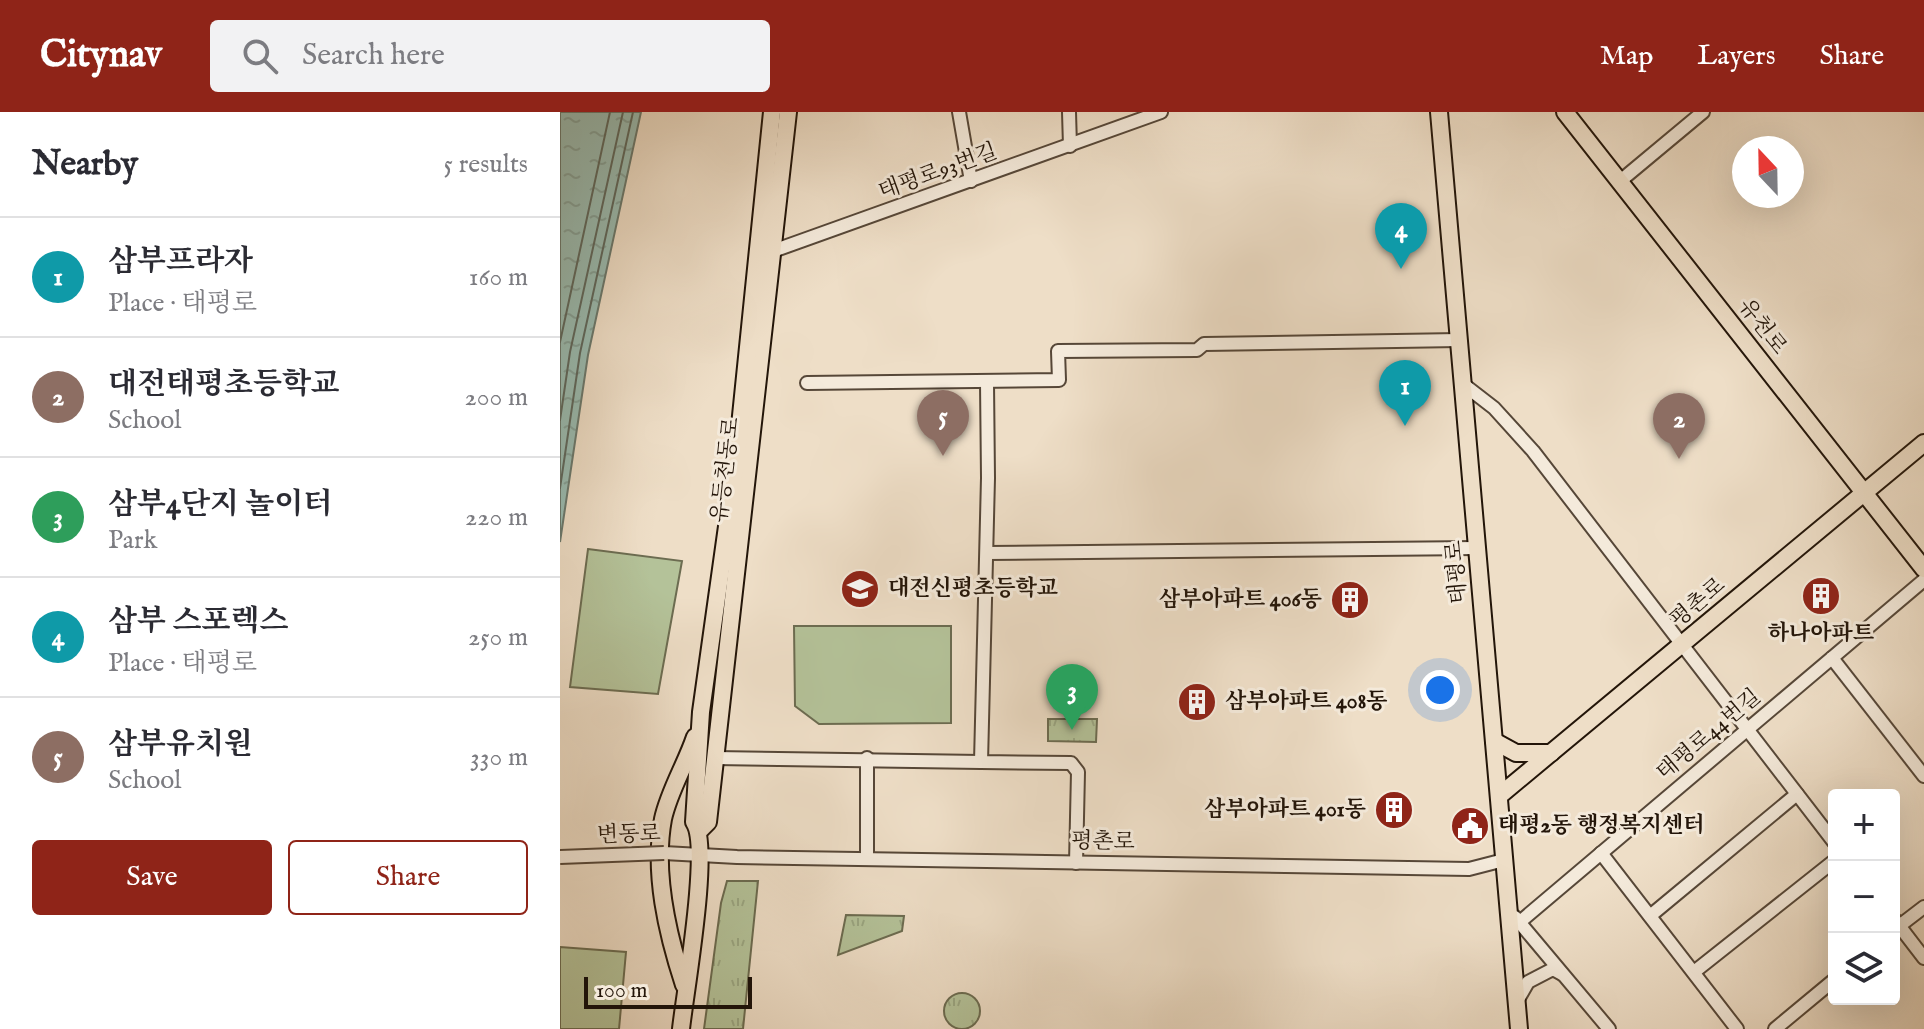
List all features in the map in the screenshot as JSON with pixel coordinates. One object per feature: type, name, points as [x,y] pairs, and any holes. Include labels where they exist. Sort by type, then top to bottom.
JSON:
[{"type":"main road","name":"유등천동로","points":[[681,1029],[699,856],[700,830],[694,822],[701,712],[737,455],[772,112]]},
{"type":"main road","name":"유등천동로","points":[[700,830],[708,822],[788,112]]},
{"type":"main road","name":"태평로","points":[[1439,112],[1504,860],[1515,917],[1519,1029]]},
{"type":"main road","name":"유천로","points":[[1565,112],[1924,569]]},
{"type":"main road","name":"평촌로","points":[[1499,796],[1924,443]]},
{"type":"main road","points":[[686,988],[665,910],[660,852],[663,816],[701,712]]},
{"type":"main road","points":[[1494,741],[1516,753],[1551,753]]},
{"type":"street","points":[[959,112],[971,181]]},
{"type":"street","points":[[1069,112],[1070,146]]},
{"type":"street","name":"태평로93번길","points":[[773,251],[1161,112]]},
{"type":"street","points":[[1619,182],[1703,112]]},
{"type":"street","points":[[807,383],[1059,380],[1058,351],[1197,350],[1204,344],[1459,340]]},
{"type":"street","points":[[981,762],[987,553],[987,383]]},
{"type":"street","points":[[1463,384],[1494,408],[1533,451],[1684,643],[1746,730],[1828,834]]},
{"type":"street","points":[[987,553],[1477,548]]},
{"type":"street","name":"태평로44번길","points":[[1515,917],[1601,853],[1924,580]]},
{"type":"street","points":[[1832,658],[1924,776]]},
{"type":"street","points":[[715,758],[1071,763],[1078,772],[1076,863]]},
{"type":"street","points":[[867,758],[867,859]]},
{"type":"street","points":[[1650,916],[1797,794]]},
{"type":"street","name":"변동로","points":[[560,857],[664,853],[699,856]]},
{"type":"street","points":[[1601,853],[1737,1029]]},
{"type":"street","name":"평촌로","points":[[699,856],[1469,869],[1504,860]]},
{"type":"street","points":[[1694,972],[1828,866]]},
{"type":"street","points":[[1900,922],[1924,907]]},
{"type":"street","points":[[1515,917],[1609,1029]]},
{"type":"street","points":[[1900,930],[1924,958]]},
{"type":"street","points":[[1517,1001],[1528,982],[1553,969],[1565,976]]},
{"type":"street","points":[[1775,1029],[1828,985]]},
{"type":"green space","points":[[588,549],[682,561],[658,694],[570,687]]},
{"type":"green space","points":[[794,626],[951,626],[951,723],[819,724],[795,706]]},
{"type":"green space","points":[[1048,719],[1097,719],[1096,742],[1048,741]]},
{"type":"green space","points":[[727,881],[758,881],[743,1029],[704,1029],[721,903]]},
{"type":"green space","points":[[846,915],[904,916],[902,931],[838,955]]},
{"type":"green space","points":[[560,947],[626,952],[619,1029],[560,1029]]},
{"type":"green space","points":[[962,993],[975,998],[980,1011],[975,1024],[962,1029],[949,1024],[944,1011],[949,998]]},
{"type":"water","points":[[560,112],[641,112],[588,355],[560,542]]},
{"type":"place","name":"삼부 스포렉스","points":[[1401,269]]},
{"type":"place","name":"삼부프라자","points":[[1405,426]]},
{"type":"place","name":"삼부유치원","points":[[943,456]]},
{"type":"place","name":"대전태평초등학교","points":[[1679,459]]},
{"type":"place","name":"대전신평초등학교","points":[[860,589]]},
{"type":"place","name":"하나아파트","points":[[1821,596]]},
{"type":"place","name":"삼부아파트 406동","points":[[1350,600]]},
{"type":"place","name":"삼부아파트 408동","points":[[1197,702]]},
{"type":"place","name":"삼부4단지 놀이터","points":[[1072,730]]},
{"type":"place","name":"삼부아파트 401동","points":[[1394,810]]},
{"type":"place","name":"태평2동 행정복지센터","points":[[1470,826]]}]
